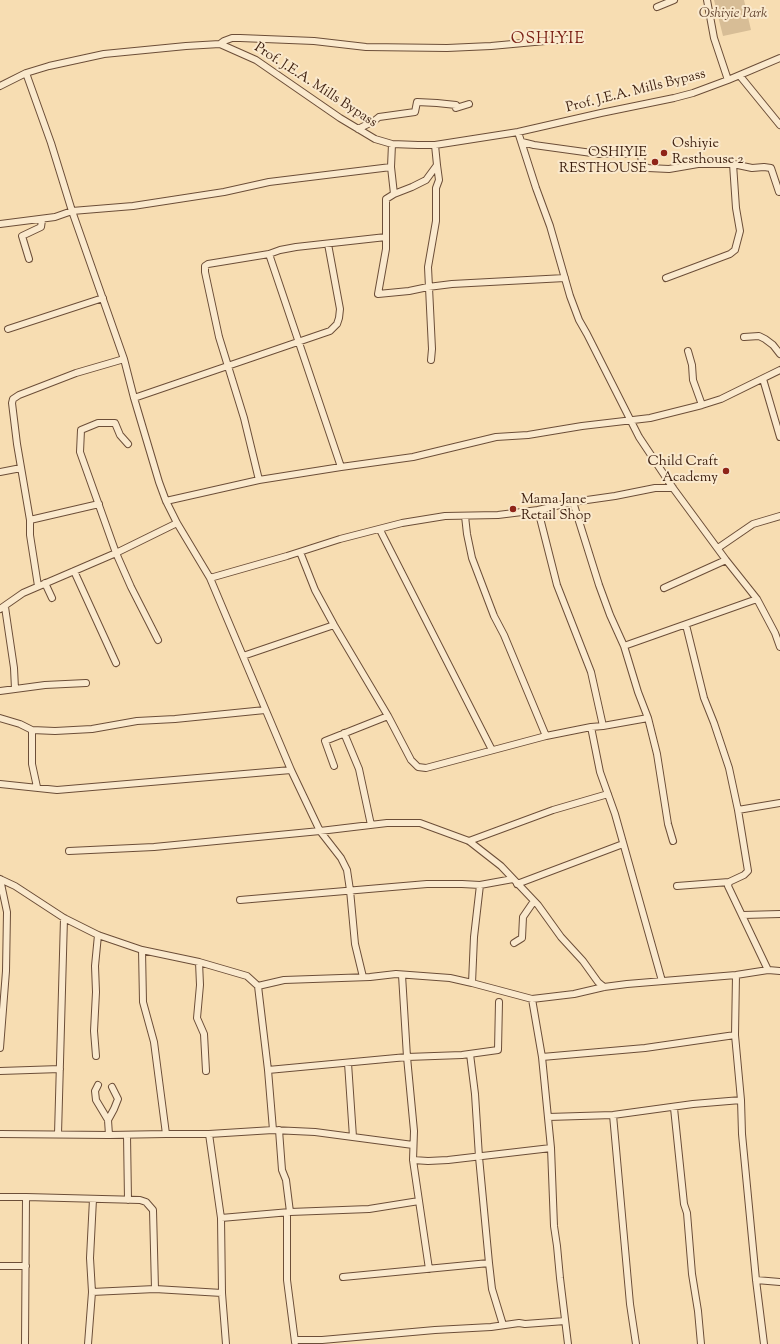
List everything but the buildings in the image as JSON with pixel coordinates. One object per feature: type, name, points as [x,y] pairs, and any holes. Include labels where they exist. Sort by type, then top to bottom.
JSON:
[{"type":"street","points":[[657,7],[674,0]]},
{"type":"street","points":[[707,0],[714,38],[728,80]]},
{"type":"street","points":[[220,44],[224,41],[236,38],[314,41],[366,47],[447,48],[491,46],[567,39]]},
{"type":"street","name":"Prof. J.E.A. Mills Bypass","points":[[0,86],[26,74],[71,60],[104,54],[220,44],[256,60],[375,139],[392,144],[418,146],[435,145],[518,132],[674,98],[694,93],[740,76],[780,58]]},
{"type":"street","points":[[26,74],[51,143],[72,211],[124,358],[134,398],[166,501],[210,578],[291,770],[320,831],[341,858],[347,870],[355,944],[363,977]]},
{"type":"street","points":[[740,76],[780,125]]},
{"type":"street","points":[[358,129],[379,117],[415,112],[417,102],[456,104],[456,108],[469,104]]},
{"type":"street","points":[[518,132],[550,226],[570,296],[579,320],[639,437],[673,488],[757,599],[775,633],[780,647]]},
{"type":"street","points":[[522,142],[599,154],[626,154],[637,152],[641,154],[642,165],[648,168],[669,169],[698,164],[733,164],[752,168],[764,166],[771,168],[779,192]]},
{"type":"street","points":[[392,144],[394,194]]},
{"type":"street","points":[[431,360],[432,349],[428,267],[436,221],[436,188],[439,180],[435,145]]},
{"type":"street","points":[[437,164],[426,180],[386,199],[386,249],[378,294],[409,292],[428,287],[485,282],[565,278]]},
{"type":"street","points":[[666,278],[730,254],[735,250],[740,231],[736,208],[733,164]]},
{"type":"street","points":[[0,224],[42,220],[72,211],[133,206],[224,192],[269,182],[392,167]]},
{"type":"street","points":[[29,259],[22,236],[41,227],[42,220]]},
{"type":"street","points":[[259,480],[244,418],[229,365],[219,337],[204,272],[205,266],[208,264],[269,254],[280,250],[386,237]]},
{"type":"street","points":[[134,398],[330,331],[337,324],[339,318],[339,300],[328,244]]},
{"type":"street","points":[[269,254],[341,466]]},
{"type":"street","points":[[8,329],[103,298]]},
{"type":"street","points":[[744,337],[758,336],[765,338],[773,344],[780,354]]},
{"type":"street","points":[[688,351],[692,365],[693,380],[702,405]]},
{"type":"street","points":[[38,586],[30,535],[30,520],[12,403],[19,395],[76,373],[124,358]]},
{"type":"street","points":[[166,501],[259,480],[341,466],[413,457],[496,437],[528,435],[582,426],[650,418],[721,399],[780,370]]},
{"type":"street","points":[[763,379],[779,433]]},
{"type":"street","points":[[128,444],[120,435],[115,423],[98,423],[81,430],[80,452],[116,553],[131,587],[158,640]]},
{"type":"street","points":[[0,472],[21,468]]},
{"type":"street","points":[[210,578],[340,539],[380,530],[402,523],[445,516],[498,515],[538,510],[573,502],[655,488],[673,488]]},
{"type":"street","points":[[573,502],[599,585],[624,646],[638,692],[648,718],[658,754],[668,824],[673,841]]},
{"type":"street","points":[[30,520],[99,504]]},
{"type":"street","points":[[538,510],[557,585],[591,672],[603,726]]},
{"type":"street","points":[[465,516],[472,558],[494,616],[504,635],[546,736]]},
{"type":"street","points":[[718,548],[753,524],[780,516]]},
{"type":"street","points":[[15,689],[14,668],[2,608],[23,593],[116,553],[178,523]]},
{"type":"street","points":[[380,530],[492,750]]},
{"type":"street","points":[[300,552],[315,590],[334,625],[388,716],[411,760],[418,767],[426,768],[546,736],[648,718]]},
{"type":"street","points":[[664,588],[726,560]]},
{"type":"street","points":[[74,571],[116,663]]},
{"type":"street","points":[[45,583],[52,598]]},
{"type":"street","points":[[624,646],[757,599]]},
{"type":"street","points":[[243,656],[334,625]]},
{"type":"street","points":[[677,886],[729,882],[748,871],[738,810],[729,768],[704,698],[686,625]]},
{"type":"street","points":[[0,691],[86,683]]},
{"type":"street","points":[[0,718],[28,726],[32,730],[55,731],[92,729],[137,721],[175,719],[265,710]]},
{"type":"street","points":[[334,766],[325,741],[388,716]]},
{"type":"street","points":[[591,727],[600,772],[623,844],[662,981]]},
{"type":"street","points":[[32,730],[32,764],[37,787]]},
{"type":"street","points":[[344,734],[359,769],[371,825]]},
{"type":"street","points":[[0,784],[57,790],[291,770]]},
{"type":"street","points":[[469,841],[553,810],[608,794]]},
{"type":"street","points":[[738,810],[780,803]]},
{"type":"street","points":[[69,851],[154,847],[387,823],[420,823],[469,841],[501,866],[534,901],[561,937],[598,982],[604,987]]},
{"type":"street","points":[[240,900],[427,884],[480,885],[515,881],[623,844]]},
{"type":"street","points":[[0,879],[15,886],[64,918],[98,935],[142,950],[199,962],[247,976],[258,986],[276,1130],[282,1170],[286,1180],[289,1212],[287,1280],[295,1342],[565,1321]]},
{"type":"street","points":[[0,879],[7,912],[6,971],[0,1048]]},
{"type":"street","points":[[729,882],[728,886],[768,970]]},
{"type":"street","points":[[472,983],[474,937],[480,885]]},
{"type":"street","points":[[514,943],[522,938],[523,917],[534,901]]},
{"type":"street","points":[[743,915],[780,914]]},
{"type":"street","points":[[58,1134],[64,918]]},
{"type":"street","points":[[96,1056],[94,1031],[96,992],[95,966],[98,935]]},
{"type":"street","points":[[142,950],[143,1002],[154,1042],[166,1134]]},
{"type":"street","points":[[199,962],[200,985],[198,1018],[204,1034],[206,1071]]},
{"type":"street","points":[[258,986],[284,980],[363,977],[396,974],[450,978],[532,998],[574,994],[604,987],[736,975],[768,970],[780,971]]},
{"type":"street","points":[[402,975],[407,1056],[414,1131],[413,1160],[429,1269]]},
{"type":"street","points":[[736,975],[735,1035],[741,1100],[742,1134],[756,1280],[764,1344]]},
{"type":"street","points":[[532,998],[542,1057],[551,1148],[554,1226],[558,1246],[568,1344]]},
{"type":"street","points":[[268,1070],[407,1056],[470,1054],[498,1050],[499,1002]]},
{"type":"street","points":[[542,1057],[645,1048],[735,1035]]},
{"type":"street","points":[[470,1054],[475,1094],[479,1157],[492,1289],[503,1326]]},
{"type":"street","points":[[348,1063],[353,1137]]},
{"type":"street","points":[[0,1071],[60,1069]]},
{"type":"street","points":[[98,1085],[95,1091],[96,1100],[108,1120],[109,1135]]},
{"type":"street","points":[[108,1120],[118,1099],[112,1087]]},
{"type":"street","points":[[548,1117],[613,1115],[674,1108],[693,1104],[741,1100]]},
{"type":"street","points":[[674,1108],[701,1344]]},
{"type":"street","points":[[613,1115],[630,1304],[636,1344]]},
{"type":"street","points":[[0,1134],[209,1134],[276,1130],[315,1132],[413,1145]]},
{"type":"street","points":[[209,1134],[221,1218],[222,1293],[226,1344]]},
{"type":"street","points":[[127,1135],[128,1200]]},
{"type":"street","points":[[413,1160],[435,1161],[551,1148]]},
{"type":"street","points":[[0,1197],[140,1200],[149,1205],[153,1210],[155,1289]]},
{"type":"street","points":[[25,1344],[26,1197]]},
{"type":"street","points":[[88,1344],[92,1292],[90,1258],[93,1199]]},
{"type":"street","points":[[221,1218],[289,1212],[369,1209],[419,1202]]},
{"type":"street","points":[[344,1277],[489,1263]]},
{"type":"street","points":[[0,1266],[26,1266]]},
{"type":"street","points":[[756,1280],[780,1282]]},
{"type":"street","points":[[92,1292],[155,1289],[222,1293]]},
{"type":"green space","name":"Oshiyie Park","points":[[714,0],[744,0],[751,30],[723,36]]},
{"type":"place","name":"Oshiyie Resthouse 2","points":[[664,153]]},
{"type":"place","name":"OSHIYIE RESTHOUSE","points":[[655,162]]},
{"type":"place","name":"Child Craft Academy","points":[[726,471]]},
{"type":"place","name":"Mama Jane Retail Shop","points":[[513,509]]},
{"type":"district","name":"OSHIYIE","points":[[548,40]]}]
